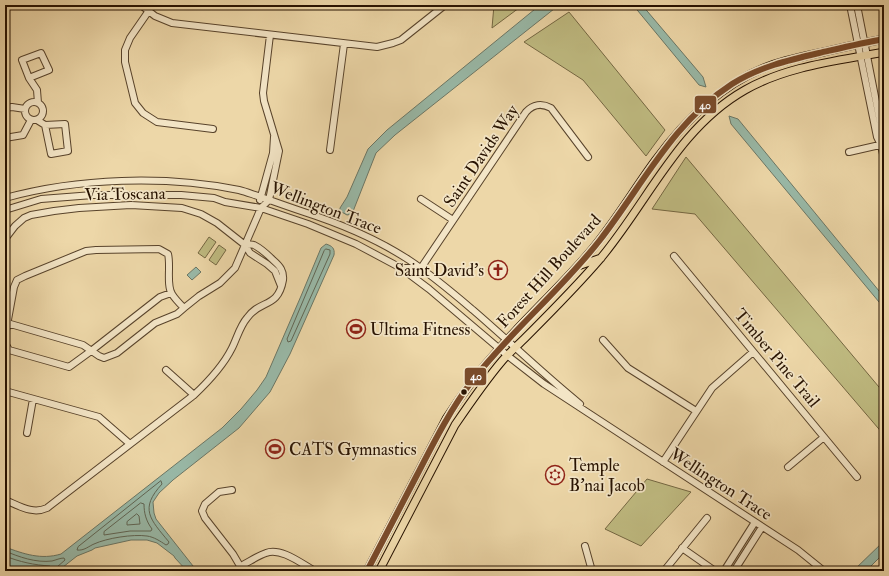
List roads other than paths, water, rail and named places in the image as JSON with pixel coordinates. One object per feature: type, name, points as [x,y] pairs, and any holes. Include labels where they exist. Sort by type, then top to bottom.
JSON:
[{"type":"main road","name":"Forest Hill Boulevard","points":[[367,571],[446,419],[472,381],[507,339],[578,266],[607,231],[666,146],[688,122],[715,97],[736,82],[764,68],[793,58],[884,39]]},
{"type":"main road","name":"Forest Hill Boulevard","points":[[379,571],[455,425],[486,382],[516,347],[584,278],[601,258],[628,223],[676,153],[703,124],[725,104],[744,90],[761,82],[787,72],[884,52]]},
{"type":"main road","points":[[578,266],[601,258]]},
{"type":"street","points":[[141,5],[148,12],[172,23],[377,47],[393,43],[408,35],[445,5]]},
{"type":"street","points":[[850,5],[877,137],[882,145]]},
{"type":"street","points":[[857,5],[883,137],[882,145],[884,159]]},
{"type":"street","points":[[148,12],[130,38],[125,54],[125,62],[137,107],[146,116],[157,122],[213,129]]},
{"type":"street","points":[[7,324],[83,345],[104,358],[117,353],[154,323],[178,314],[199,296],[220,283],[229,274],[237,264],[261,208],[269,200],[279,151],[263,93],[270,35]]},
{"type":"street","points":[[330,150],[344,44]]},
{"type":"street","points":[[5,138],[23,136],[34,120],[43,113],[42,107],[38,103],[37,90],[29,78],[22,60],[41,53],[49,70],[29,78]]},
{"type":"street","points":[[38,103],[30,103],[25,109],[26,117],[45,126],[65,124],[68,151],[51,154],[45,126]]},
{"type":"street","name":"Saint Davids Way","points":[[421,268],[526,112],[532,107],[544,105],[551,108],[588,157]]},
{"type":"street","points":[[5,108],[12,107],[25,109]]},
{"type":"street","points":[[261,208],[260,197],[273,153],[274,133]]},
{"type":"street","points":[[849,152],[882,145]]},
{"type":"street","name":"Wellington Trace","points":[[5,198],[50,188],[96,183],[141,181],[188,183],[240,190],[347,227],[381,243],[421,268],[452,292],[507,339],[547,376],[601,422]]},
{"type":"street","name":"Wellington Trace","points":[[5,210],[41,199],[93,195],[181,195],[214,198],[225,202],[261,208],[308,224],[356,244],[401,268],[429,289],[508,356],[544,384],[798,550],[824,571]]},
{"type":"street","points":[[422,199],[454,220]]},
{"type":"street","name":"Via Toscana","points":[[5,239],[17,223],[31,215],[79,208],[131,205],[179,207],[194,211],[217,223],[244,245],[253,245],[274,260],[282,268],[283,275],[282,287],[278,295],[273,300],[249,315],[244,321],[224,362],[212,378],[194,395]]},
{"type":"street","points":[[5,336],[14,286],[17,280],[86,251],[159,249],[168,254],[169,287],[171,293],[184,308]]},
{"type":"street","name":"Timber Pine Trail","points":[[674,256],[857,477]]},
{"type":"street","points":[[401,268],[421,268]]},
{"type":"street","points":[[5,343],[9,350],[69,367],[160,297],[171,293]]},
{"type":"street","points":[[603,340],[628,368],[696,411]]},
{"type":"street","points":[[663,462],[715,384],[754,352]]},
{"type":"street","points":[[5,500],[31,510],[39,511],[47,508],[194,395],[166,370]]},
{"type":"street","points":[[5,391],[98,417],[130,444]]},
{"type":"street","points":[[27,433],[33,398]]},
{"type":"street","points":[[788,467],[824,437]]},
{"type":"street","points":[[232,490],[220,492],[205,504],[202,511],[205,518],[233,554],[242,569],[263,554],[274,551],[282,553],[315,571]]},
{"type":"street","points":[[664,571],[707,518]]},
{"type":"street","points":[[724,571],[755,522]]},
{"type":"street","points":[[734,571],[762,527]]},
{"type":"street","points":[[585,546],[592,571]]},
{"type":"street","points":[[682,548],[715,571]]},
{"type":"water","points":[[540,5],[559,5],[395,135],[376,153],[352,214],[347,215],[340,211],[340,208],[347,197],[368,149],[387,130]]},
{"type":"water","points":[[633,5],[642,5],[703,77],[706,87],[699,85]]},
{"type":"water","points":[[729,116],[738,119],[884,297],[884,308],[731,124]]},
{"type":"water","points":[[326,244],[333,248],[334,255],[290,354],[270,392],[239,428],[173,480],[159,493],[153,502],[156,519],[197,571],[187,571],[174,556],[157,543],[147,540],[131,540],[95,548],[77,556],[58,571],[5,571],[5,547],[26,554],[40,556],[54,556],[61,554],[222,428],[241,409],[266,377],[321,248]]},
{"type":"water","points":[[196,267],[201,272],[192,280],[187,275]]},
{"type":"water","points":[[884,541],[884,553],[866,571],[853,571]]},
{"type":"place","name":"Saint David's","points":[[498,270]]},
{"type":"place","name":"Ultima Fitness","points":[[356,329]]},
{"type":"place","name":"CATS Gymnastics","points":[[275,449]]},
{"type":"place","name":"Temple B'nai Jacob","points":[[555,475]]}]
